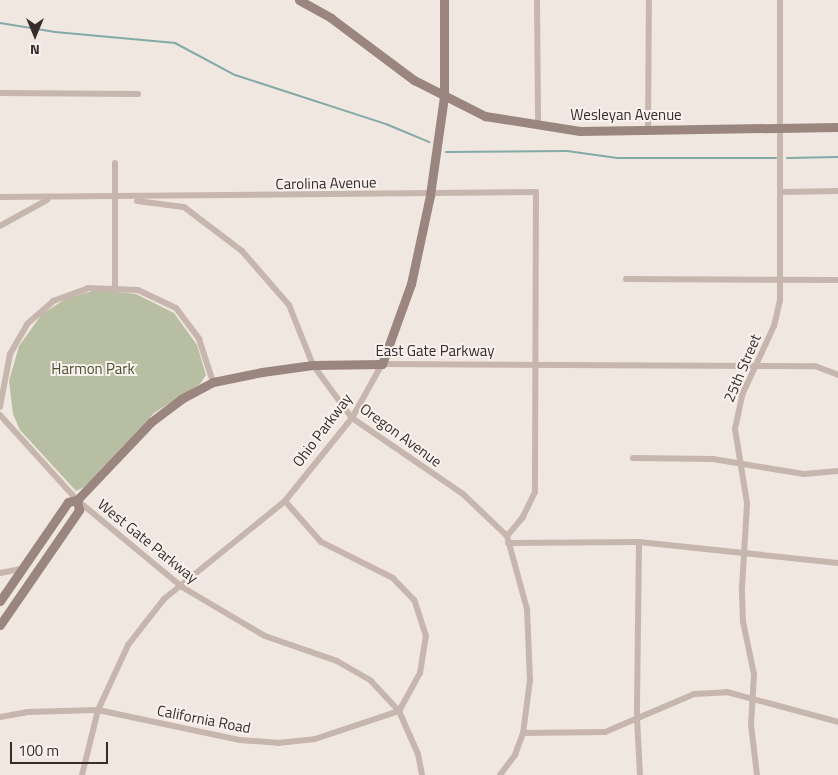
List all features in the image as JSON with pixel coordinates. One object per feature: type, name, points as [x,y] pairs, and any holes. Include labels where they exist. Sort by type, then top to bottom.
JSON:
[{"type":"street","name":"Wesleyan Avenue","points":[[299,0],[312,5],[414,80],[444,97],[485,116],[538,126],[580,131],[838,126]]},
{"type":"street","name":"Ohio Parkway","points":[[82,775],[98,710],[128,645],[164,600],[285,501],[352,418],[382,364],[411,284],[430,195],[444,97],[444,0]]},
{"type":"street","points":[[537,0],[538,126]]},
{"type":"street","points":[[648,130],[649,0]]},
{"type":"street","name":"25th Street","points":[[757,775],[751,725],[754,674],[743,622],[742,588],[746,552],[747,502],[735,429],[737,412],[754,366],[774,326],[781,280],[780,0]]},
{"type":"street","points":[[0,93],[138,94]]},
{"type":"street","points":[[115,163],[115,287]]},
{"type":"street","points":[[782,192],[838,191]]},
{"type":"street","name":"Carolina Avenue","points":[[0,197],[48,199],[536,192],[534,365]]},
{"type":"street","name":"Oregon Avenue","points":[[116,198],[184,207],[242,250],[289,305],[313,365],[352,418],[463,494],[508,540]]},
{"type":"street","points":[[0,226],[48,199]]},
{"type":"street","points":[[626,279],[838,280]]},
{"type":"street","points":[[0,407],[10,354],[31,319],[45,306],[72,292],[115,287],[149,294],[176,308],[199,339],[213,382]]},
{"type":"street","name":"East Gate Parkway","points":[[0,601],[68,502],[78,500],[159,415],[213,382],[313,365],[382,364],[815,366],[838,375]]},
{"type":"street","points":[[500,775],[515,755],[523,733],[530,680],[527,609],[508,540],[523,517],[535,492],[534,365]]},
{"type":"street","name":"West Gate Parkway","points":[[0,415],[78,500],[182,587],[265,636],[337,661],[371,681],[399,711],[418,754],[422,775]]},
{"type":"street","points":[[633,458],[693,457],[804,474],[838,471]]},
{"type":"street","name":"East Gate Parkway","points":[[1,622],[79,510],[78,500]]},
{"type":"street","points":[[285,501],[321,542],[393,578],[414,600],[426,636],[420,674],[399,711]]},
{"type":"street","points":[[508,540],[639,542],[746,552],[772,558],[838,563]]},
{"type":"street","points":[[639,542],[636,718],[640,775]]},
{"type":"street","points":[[0,573],[21,569]]},
{"type":"street","points":[[523,733],[605,732],[694,694],[727,692],[754,698],[816,718],[838,722]]},
{"type":"street","name":"California Road","points":[[0,717],[27,712],[98,710],[239,740],[278,743],[315,739],[399,711]]},
{"type":"green space","name":"Harmon Park","points":[[96,290],[136,294],[174,313],[197,345],[206,375],[200,384],[154,413],[84,487],[76,491],[20,430],[13,414],[9,381],[19,346],[42,314],[67,298]]},
{"type":"waterway","points":[[0,23],[55,32],[175,43],[235,75],[386,124],[429,142]]},
{"type":"waterway","points":[[446,152],[567,151],[618,158],[776,158]]},
{"type":"waterway","points":[[787,158],[838,157]]}]
